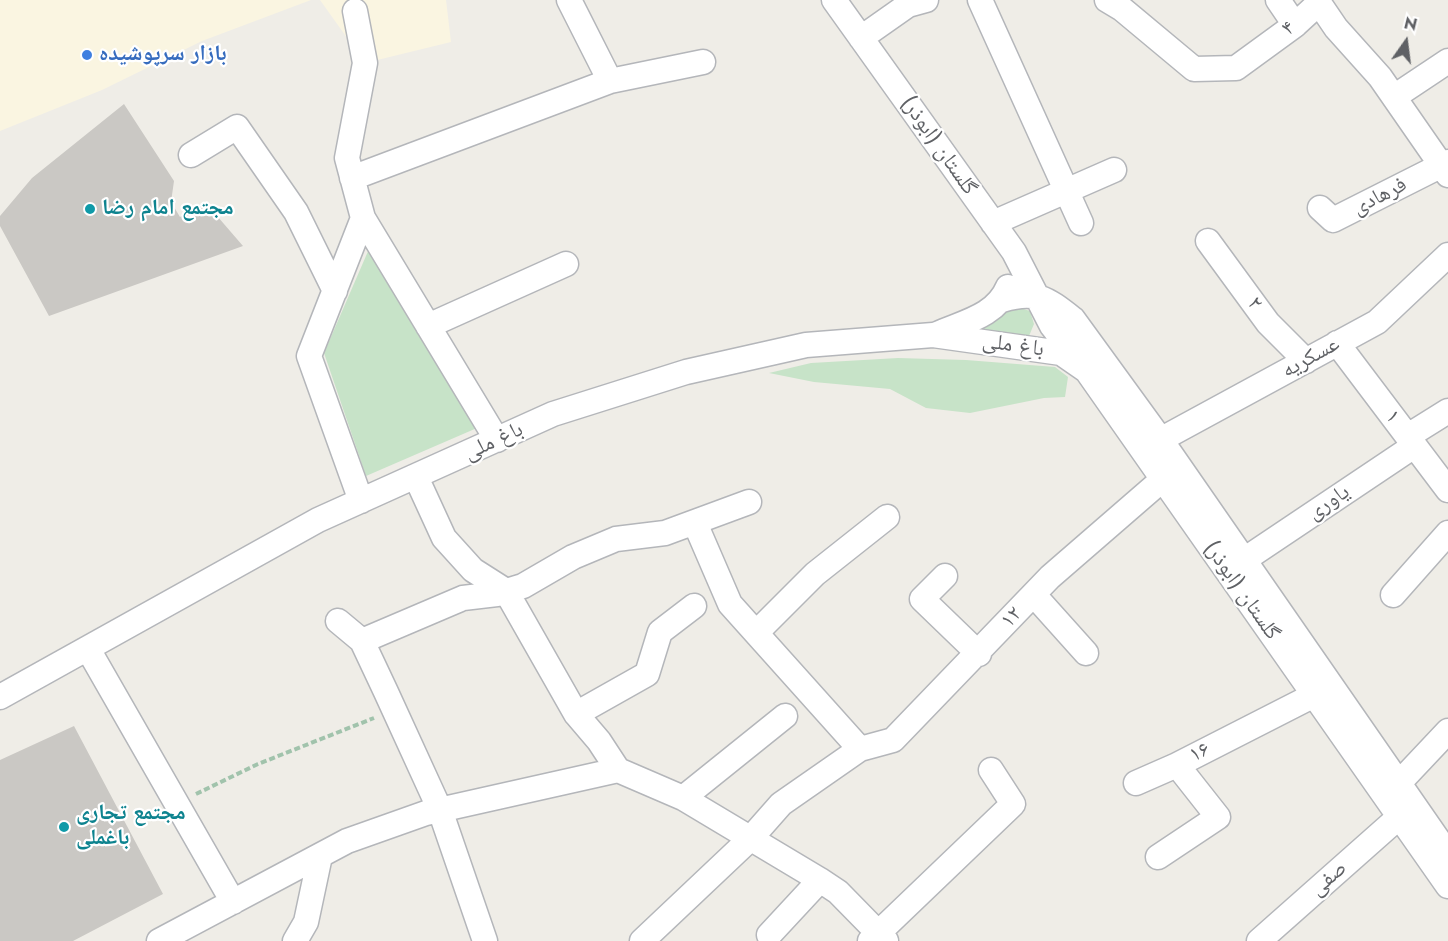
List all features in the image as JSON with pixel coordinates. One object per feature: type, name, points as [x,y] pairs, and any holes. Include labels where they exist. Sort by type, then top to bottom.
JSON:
[{"type":"street","points":[[569,0],[610,81]]},
{"type":"street","name":"گلستان (ابوذر)","points":[[834,0],[1014,252],[1052,326],[1151,445]]},
{"type":"street","points":[[861,38],[908,5],[926,0]]},
{"type":"street","points":[[980,0],[1081,223]]},
{"type":"street","name":"۴","points":[[1107,0],[1122,9],[1194,69],[1236,68],[1294,25],[1320,2],[1446,167]]},
{"type":"street","points":[[1278,0],[1294,25]]},
{"type":"street","points":[[355,11],[365,63],[347,158],[363,218],[497,440]]},
{"type":"street","points":[[1394,98],[1448,61]]},
{"type":"street","points":[[352,178],[610,81],[703,62]]},
{"type":"street","points":[[191,155],[237,127],[296,212],[335,291]]},
{"type":"street","name":"فرهادی","points":[[1320,208],[1333,220],[1446,167]]},
{"type":"street","points":[[993,223],[1114,170]]},
{"type":"street","points":[[361,501],[309,356],[363,218]]},
{"type":"street","name":"۲","points":[[1208,241],[1268,323],[1306,361]]},
{"type":"street","name":"باغ ملی","points":[[933,335],[991,311],[1002,300],[1013,269],[1014,252]]},
{"type":"street","name":"عسکریه","points":[[1151,445],[1377,322],[1448,255]]},
{"type":"street","points":[[428,326],[566,264]]},
{"type":"street","points":[[1002,300],[1023,294],[1036,295]]},
{"type":"street","name":"گلستان (ابوذر)","points":[[1036,295],[1054,304],[1073,319],[1151,445],[1323,691],[1400,817],[1448,886]]},
{"type":"street","name":"باغ ملی","points":[[0,698],[318,520],[553,414],[686,372],[806,345],[933,335],[1061,353],[1088,371]]},
{"type":"street","name":"۱","points":[[1337,343],[1448,490]]},
{"type":"street","name":"یاوری","points":[[1236,566],[1411,441],[1448,411]]},
{"type":"street","name":"۱۲","points":[[642,941],[751,838],[782,804],[860,749],[893,740],[979,654],[1050,577],[1172,474]]},
{"type":"street","points":[[416,477],[444,538],[473,570],[506,591],[576,714],[599,741],[618,770],[683,798],[820,880],[838,892],[878,938],[1013,804],[991,770]]},
{"type":"street","points":[[362,641],[463,598],[523,586],[573,557],[616,539],[665,533],[748,502]]},
{"type":"street","points":[[756,633],[815,574],[887,517]]},
{"type":"street","points":[[695,523],[730,604],[860,749]]},
{"type":"street","points":[[1393,595],[1448,533]]},
{"type":"street","points":[[945,576],[922,599],[979,654]]},
{"type":"street","points":[[1034,595],[1086,653]]},
{"type":"street","points":[[576,714],[646,674],[660,632],[694,606]]},
{"type":"street","points":[[338,621],[362,641],[394,709],[440,810],[485,941]]},
{"type":"street","points":[[88,649],[233,902]]},
{"type":"street","name":"گلستان (ابوذر)","points":[[1323,691],[1399,783],[1448,854]]},
{"type":"street","name":"۱۶","points":[[1158,857],[1218,817],[1177,765],[1323,691]]},
{"type":"street","points":[[683,798],[785,716]]},
{"type":"street","points":[[1400,817],[1399,783],[1448,731]]},
{"type":"street","points":[[1136,783],[1177,765]]},
{"type":"street","points":[[159,941],[347,841],[440,810],[618,770]]},
{"type":"street","name":"صفی","points":[[1259,941],[1400,817]]},
{"type":"street","points":[[295,941],[306,922],[320,856]]},
{"type":"street","points":[[769,935],[820,880]]},
{"type":"path","points":[[175,804],[258,764],[394,709]]},
{"type":"shaded area","name":"بازار سرپوشیده","points":[[0,0],[311,0],[202,41],[102,90],[0,131]]},
{"type":"shaded area","points":[[320,0],[446,0],[451,42],[365,63]]},
{"type":"green space","points":[[369,249],[477,428],[366,476],[324,353]]},
{"type":"green space","points":[[1017,307],[1030,311],[1034,324],[1029,336],[1017,338],[960,332]]},
{"type":"green space","points":[[898,358],[966,360],[1055,367],[1068,377],[1065,397],[1044,398],[970,413],[926,408],[890,389],[814,382],[769,373],[811,363]]},
{"type":"building","name":"مجتمع امام رضا","points":[[124,104],[174,181],[171,202],[180,217],[205,202],[243,246],[49,316],[0,226],[0,216],[32,178]]},
{"type":"building","name":"مجتمع تجاری باغملی","points":[[74,726],[163,894],[73,941],[0,941],[0,760]]},
{"type":"place","name":"بازار سرپوشیده","points":[[87,55]]},
{"type":"place","name":"مجتمع امام رضا","points":[[90,209]]},
{"type":"place","name":"مجتمع تجاری باغملی","points":[[64,827]]}]
